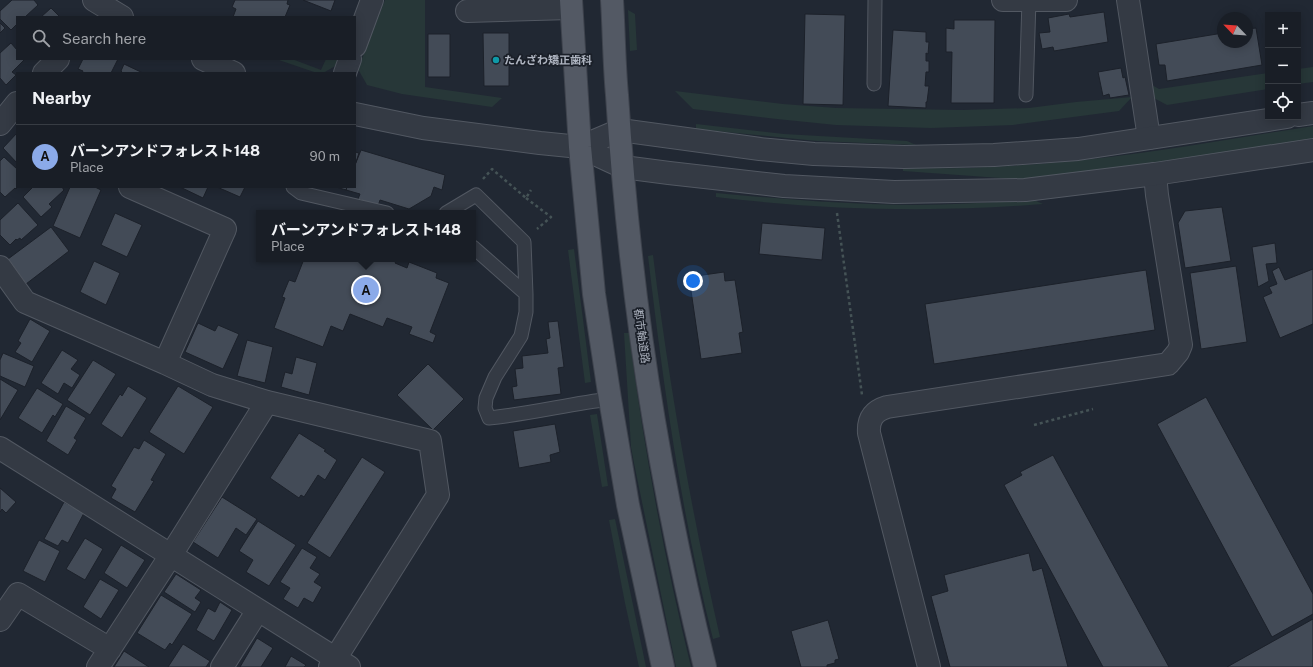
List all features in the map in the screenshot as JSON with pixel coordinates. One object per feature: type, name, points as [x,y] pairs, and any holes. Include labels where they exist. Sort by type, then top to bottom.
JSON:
[{"type":"main road","name":"都市軸道路","points":[[612,0],[616,94],[638,310],[654,421],[672,521],[705,667]]},
{"type":"main road","points":[[571,4],[580,147],[594,294],[628,505],[662,667]]},
{"type":"street","points":[[356,43],[372,0]]},
{"type":"street","points":[[1003,0],[1066,0]]},
{"type":"street","points":[[1128,0],[1150,138]]},
{"type":"street","points":[[467,11],[571,4]]},
{"type":"street","points":[[45,72],[57,60]]},
{"type":"street","points":[[205,60],[232,72]]},
{"type":"street","points":[[345,72],[350,60]]},
{"type":"street","points":[[1301,115],[1313,113]]},
{"type":"street","points":[[356,114],[423,128],[580,147],[623,166],[669,173],[755,183],[894,192],[1025,190],[1155,174],[1313,150]]},
{"type":"street","points":[[580,147],[620,130],[814,154],[904,157],[994,155],[1078,149],[1267,120]]},
{"type":"street","points":[[930,667],[869,433],[868,425],[871,418],[876,412],[887,407],[1168,364],[1178,352],[1181,345],[1155,174]]},
{"type":"street","points":[[132,188],[225,229],[165,363]]},
{"type":"street","points":[[0,267],[25,302],[212,385],[267,402],[430,441],[438,495],[338,664],[258,610],[171,555],[3,456]]},
{"type":"street","points":[[98,667],[171,555],[267,402]]},
{"type":"street","points":[[0,620],[18,594],[110,649]]},
{"type":"street","points":[[222,667],[258,610]]},
{"type":"lane","points":[[874,0],[874,84]]},
{"type":"lane","points":[[1026,95],[1029,0]]},
{"type":"lane","points":[[294,188],[302,193],[374,210]]},
{"type":"lane","points":[[451,210],[476,195],[524,242],[526,312],[521,336],[496,377],[486,398],[485,408],[489,418],[516,415],[610,399]]},
{"type":"lane","points":[[476,250],[526,294]]},
{"type":"path","points":[[476,195],[475,187],[492,169],[551,217]]},
{"type":"path","points":[[526,198],[532,190]]},
{"type":"path","points":[[837,213],[862,399],[871,418]]},
{"type":"path","points":[[1034,425],[1093,409]]},
{"type":"shaded area","points":[[385,0],[425,0],[425,87],[502,98],[492,107],[402,94],[367,85],[358,69]]},
{"type":"shaded area","points":[[628,10],[635,14],[637,50],[630,51]]},
{"type":"shaded area","points":[[279,60],[295,60],[321,70],[326,60],[339,60],[337,65],[325,72],[314,72]]},
{"type":"shaded area","points":[[1313,67],[1313,82],[1301,84],[1301,69]]},
{"type":"shaded area","points":[[1265,73],[1265,89],[1167,105],[1152,97],[1150,84],[1159,89]]},
{"type":"shaded area","points":[[675,91],[783,104],[836,108],[963,110],[1029,108],[1132,97],[1119,111],[1013,125],[931,128],[836,125],[693,109]]},
{"type":"shaded area","points":[[696,124],[784,134],[907,141],[916,145],[817,141],[696,129]]},
{"type":"shaded area","points":[[1313,126],[1313,139],[1128,167],[1033,179],[903,171],[903,168],[962,168],[1041,164],[1092,159]]},
{"type":"shaded area","points":[[716,193],[841,203],[891,205],[931,205],[1034,200],[1043,204],[961,209],[879,209],[797,205],[716,197]]},
{"type":"shaded area","points":[[574,249],[591,382],[585,383],[568,250]]},
{"type":"shaded area","points":[[653,255],[666,351],[690,494],[720,637],[713,639],[691,544],[674,448],[648,256]]},
{"type":"shaded area","points":[[624,333],[629,333],[655,501],[691,667],[676,667],[634,463],[631,447]]},
{"type":"shaded area","points":[[597,414],[608,486],[602,487],[590,415]]},
{"type":"shaded area","points":[[615,519],[646,667],[639,667],[625,603],[609,520]]},
{"type":"building","points":[[12,0],[34,0],[38,5],[26,16],[16,16],[16,25],[11,30],[0,19],[0,11]]},
{"type":"building","points":[[235,0],[288,0],[287,4],[290,5],[285,16],[233,16],[236,9],[232,7]]},
{"type":"building","points":[[303,0],[335,0],[331,11]]},
{"type":"building","points":[[51,8],[59,16],[42,16]]},
{"type":"building","points":[[1104,12],[1108,42],[1054,51],[1053,47],[1042,49],[1039,33],[1050,32],[1048,18],[1069,14],[1070,17]]},
{"type":"building","points":[[805,14],[845,15],[843,105],[803,104]]},
{"type":"building","points":[[954,20],[995,20],[994,103],[951,103],[952,52],[946,52],[946,28],[954,29]]},
{"type":"building","points":[[0,23],[5,28],[0,33]]},
{"type":"building","points":[[1253,28],[1256,28],[1262,65],[1167,81],[1165,65],[1159,65],[1156,44],[1217,34],[1217,48],[1253,48]]},
{"type":"building","points":[[893,30],[926,32],[926,42],[929,42],[928,54],[926,53],[926,61],[929,61],[929,72],[926,72],[925,86],[929,86],[926,108],[888,106]]},
{"type":"building","name":"たんざわ矯正歯科","points":[[483,33],[509,33],[509,86],[484,86]]},
{"type":"building","points":[[428,34],[450,34],[450,77],[428,77]]},
{"type":"building","points":[[11,43],[16,49],[16,60],[24,60],[12,72],[16,75],[6,85],[0,78],[0,53]]},
{"type":"building","points":[[82,60],[118,60],[112,72],[82,72],[78,69]]},
{"type":"building","points":[[124,64],[141,72],[122,72],[121,71]]},
{"type":"building","points":[[1121,68],[1123,78],[1125,77],[1129,95],[1110,98],[1109,94],[1103,96],[1098,72]]},
{"type":"building","points":[[16,134],[16,162],[3,148]]},
{"type":"building","points":[[361,150],[445,175],[442,190],[434,187],[431,196],[409,209],[380,200],[378,206],[358,199],[360,194],[346,190],[347,188],[356,188],[356,162]]},
{"type":"building","points":[[356,152],[359,153],[356,162]]},
{"type":"building","points":[[4,157],[16,168],[17,188],[5,197],[0,192],[0,161]]},
{"type":"building","points":[[32,188],[63,188],[64,190],[49,204],[52,207],[41,217],[23,197]]},
{"type":"building","points":[[70,188],[97,188],[101,190],[80,238],[53,226]]},
{"type":"building","points":[[182,188],[208,188],[203,198]]},
{"type":"building","points":[[219,188],[244,188],[240,197]]},
{"type":"building","points":[[18,203],[38,225],[21,240],[20,238],[17,240],[16,239],[10,245],[0,235],[0,220]]},
{"type":"building","points":[[1222,207],[1231,261],[1185,268],[1178,223],[1185,211]]},
{"type":"building","points":[[115,213],[142,225],[127,257],[101,245]]},
{"type":"building","points":[[762,223],[825,228],[822,260],[759,254]]},
{"type":"building","points":[[51,227],[69,251],[26,284],[8,259]]},
{"type":"building","points":[[1275,243],[1277,263],[1266,264],[1269,281],[1258,287],[1252,247]]},
{"type":"building","points":[[94,261],[120,273],[106,305],[80,292]]},
{"type":"building","points":[[303,262],[396,262],[407,268],[409,262],[437,273],[436,278],[449,283],[430,332],[436,335],[433,343],[409,334],[412,327],[387,318],[383,327],[350,314],[343,331],[331,326],[323,347],[274,328],[285,298],[282,297],[289,280],[295,282]]},
{"type":"building","points":[[1236,266],[1247,342],[1201,349],[1190,273]]},
{"type":"building","points":[[1279,267],[1285,280],[1313,269],[1313,324],[1280,338],[1263,297],[1272,293],[1269,287],[1277,284],[1272,271]]},
{"type":"building","points":[[1146,270],[1155,330],[934,364],[925,304]]},
{"type":"building","points":[[724,272],[725,281],[735,280],[743,332],[739,333],[742,353],[701,359],[689,277]]},
{"type":"building","points":[[30,319],[50,331],[32,362],[15,352],[21,343],[18,341]]},
{"type":"building","points":[[558,321],[564,367],[558,368],[561,394],[514,400],[512,387],[517,386],[515,369],[523,368],[522,356],[548,353],[546,339],[550,338],[548,322]]},
{"type":"building","points":[[198,323],[215,331],[218,325],[239,334],[223,369],[185,352]]},
{"type":"building","points":[[247,340],[273,347],[265,383],[237,376]]},
{"type":"building","points":[[62,350],[78,360],[71,369],[80,375],[72,388],[64,383],[58,394],[41,383]]},
{"type":"building","points":[[3,353],[34,366],[25,387],[0,376],[0,360]]},
{"type":"building","points":[[296,357],[317,363],[309,395],[281,387],[285,372],[292,374]]},
{"type":"building","points":[[93,360],[116,374],[90,415],[67,400]]},
{"type":"building","points":[[428,364],[464,399],[433,430],[397,395]]},
{"type":"building","points":[[0,379],[18,390],[0,420]]},
{"type":"building","points":[[128,386],[147,398],[122,438],[101,424],[120,394],[122,396]]},
{"type":"building","points":[[178,386],[213,407],[184,454],[149,432]]},
{"type":"building","points":[[37,388],[63,404],[55,417],[53,415],[42,433],[18,418]]},
{"type":"building","points":[[1206,397],[1313,594],[1313,614],[1272,637],[1157,424]]},
{"type":"building","points":[[66,406],[86,418],[74,438],[77,440],[68,455],[46,441]]},
{"type":"building","points":[[555,424],[560,452],[550,455],[551,462],[519,468],[513,431]]},
{"type":"building","points":[[299,433],[326,450],[324,451],[337,460],[325,480],[318,475],[304,497],[301,495],[299,498],[270,478]]},
{"type":"building","points":[[144,440],[166,454],[151,480],[154,481],[135,512],[111,498],[116,489],[111,486],[134,447],[139,449]]},
{"type":"building","points":[[1053,455],[1169,667],[1103,667],[1004,485],[1022,475],[1020,472]]},
{"type":"building","points":[[362,457],[385,472],[330,558],[307,543]]},
{"type":"building","points":[[0,488],[16,502],[6,513],[2,509],[0,512]]},
{"type":"building","points":[[222,497],[257,519],[246,535],[236,528],[218,558],[193,542]]},
{"type":"building","points":[[64,502],[84,513],[68,543],[62,540],[58,546],[44,539]]},
{"type":"building","points":[[258,521],[296,545],[269,586],[246,572],[253,560],[239,551]]},
{"type":"building","points":[[85,538],[103,549],[85,580],[66,569]]},
{"type":"building","points":[[39,540],[60,551],[45,582],[23,571]]},
{"type":"building","points":[[121,545],[145,560],[127,588],[104,573]]},
{"type":"building","points":[[302,548],[317,557],[310,568],[320,574],[314,582],[322,587],[313,603],[304,598],[298,608],[283,599],[290,588],[280,582]]},
{"type":"building","points":[[1029,553],[1033,571],[1042,568],[1068,667],[950,667],[931,596],[948,591],[944,575]]},
{"type":"building","points":[[176,574],[201,590],[195,598],[201,602],[195,612],[164,592]]},
{"type":"building","points":[[100,579],[119,590],[101,619],[83,607]]},
{"type":"building","points":[[161,595],[192,614],[172,645],[170,643],[165,650],[137,633]]},
{"type":"building","points":[[220,602],[232,610],[214,641],[196,630],[208,608],[215,612]]},
{"type":"building","points":[[1313,619],[1313,667],[1227,667]]},
{"type":"building","points":[[828,620],[839,659],[835,660],[835,663],[827,665],[827,667],[801,667],[791,631]]},
{"type":"building","points":[[257,638],[273,648],[261,667],[240,667]]},
{"type":"building","points":[[183,644],[210,661],[206,667],[168,667]]},
{"type":"building","points":[[124,651],[149,667],[114,667]]},
{"type":"building","points":[[291,656],[306,665],[304,667],[285,667]]},
{"type":"place","name":"たんざわ矯正歯科","points":[[496,60]]},
{"type":"place","name":"バーンアンドフォレスト148","points":[[366,290]]}]
